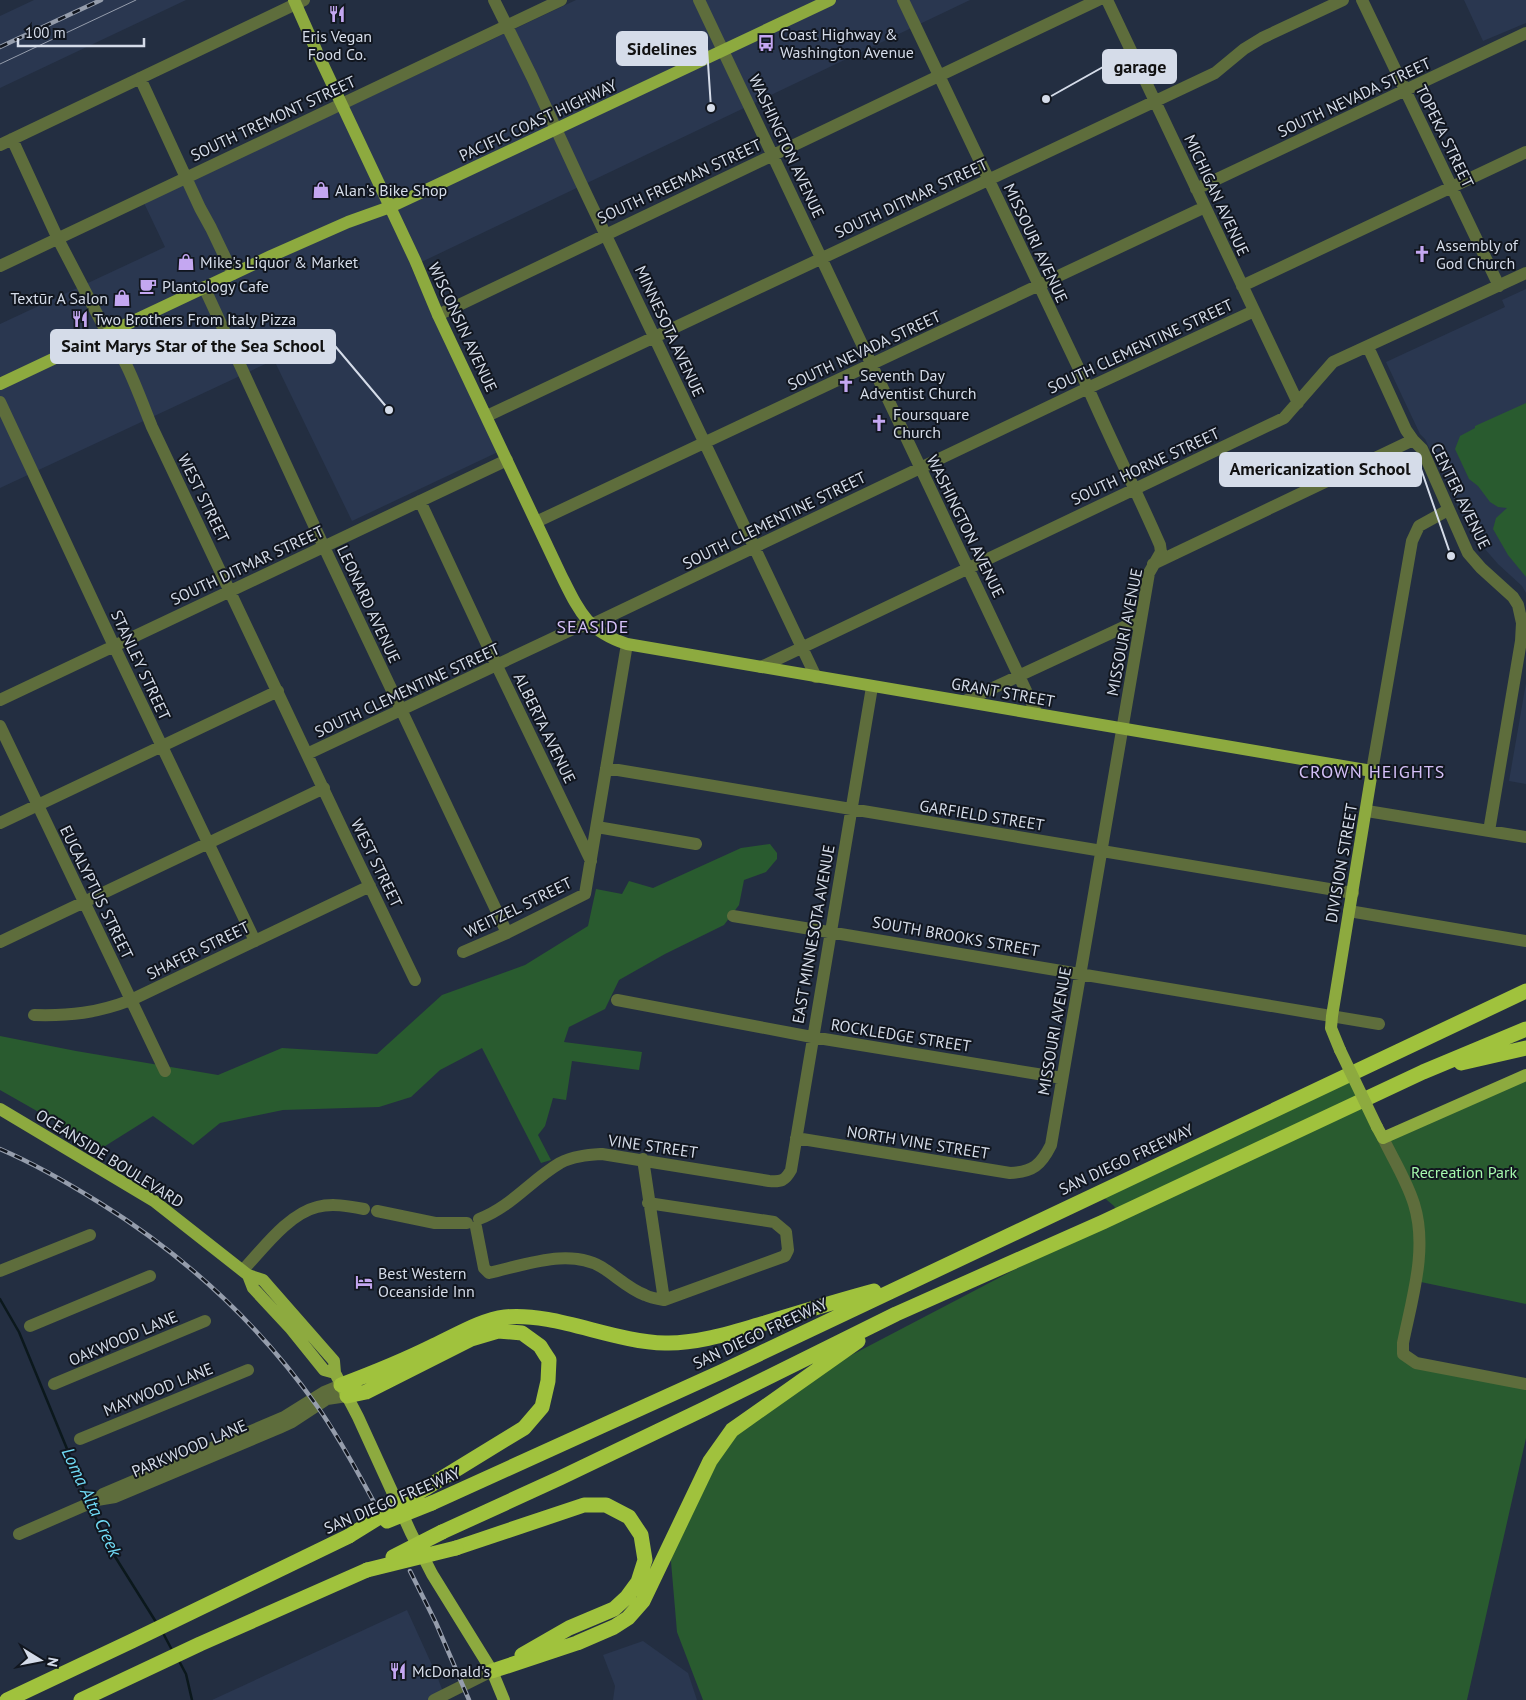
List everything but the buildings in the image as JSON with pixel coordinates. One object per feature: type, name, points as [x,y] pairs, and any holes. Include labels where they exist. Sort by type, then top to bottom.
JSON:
[{"type":"highway","name":"SAN DIEGO FREEWAY","points":[[6,1700],[132,1642],[349,1536],[432,1502],[723,1371],[918,1277],[1526,991]]},
{"type":"highway","points":[[81,1700],[144,1669],[367,1570],[442,1532],[614,1452],[896,1314],[1103,1222],[1423,1072],[1526,1028]]},
{"type":"highway","points":[[1423,1072],[1526,1048]]},
{"type":"highway","points":[[341,1385],[425,1350],[487,1321],[505,1317],[530,1317],[641,1342],[667,1344],[737,1331],[918,1277]]},
{"type":"highway","points":[[492,1671],[577,1643],[614,1627],[628,1618],[643,1601],[710,1461],[732,1430],[896,1314]]},
{"type":"highway","points":[[341,1385],[366,1392],[471,1339],[498,1331],[522,1333],[540,1346],[549,1360],[548,1381],[542,1407],[524,1428],[349,1536]]},
{"type":"highway","points":[[367,1570],[456,1548],[584,1505],[606,1504],[629,1517],[641,1535],[645,1560],[638,1582],[627,1597],[614,1609],[570,1628],[492,1671]]},
{"type":"main road","name":"PACIFIC COAST HIGHWAY","points":[[390,207],[830,0]]},
{"type":"main road","name":"WISCONSIN AVENUE","points":[[298,1],[341,103],[438,315],[577,608],[591,625],[610,638],[627,644]]},
{"type":"main road","points":[[0,384],[204,287],[348,222],[390,207]]},
{"type":"main road","name":"GRANT STREET","points":[[627,644],[1372,771]]},
{"type":"main road","name":"DIVISION STREET","points":[[1372,771],[1367,811],[1332,1016],[1332,1028],[1357,1087],[1380,1132]]},
{"type":"main road","points":[[1380,1132],[1526,1075]]},
{"type":"main road","name":"OCEANSIDE BOULEVARD","points":[[0,1109],[154,1201],[245,1272],[253,1288],[291,1329],[324,1370],[341,1385]]},
{"type":"main road","points":[[341,1385],[432,1574],[492,1671],[504,1700]]},
{"type":"street","name":"MINNESOTA AVENUE","points":[[494,0],[816,677]]},
{"type":"street","name":"SOUTH TREMONT STREET","points":[[0,266],[561,0]]},
{"type":"street","name":"WASHINGTON AVENUE","points":[[699,0],[1037,714]]},
{"type":"street","name":"MISSOURI AVENUE","points":[[903,0],[1088,388],[1112,444],[1160,545],[1158,559],[1152,565],[1149,573],[1051,1145],[1045,1157],[1034,1168]]},
{"type":"street","name":"SOUTH FREEMAN STREET","points":[[438,315],[1098,0]]},
{"type":"street","name":"MICHIGAN AVENUE","points":[[1107,0],[1298,403]]},
{"type":"street","name":"SOUTH DITMAR STREET","points":[[486,416],[1215,73],[1244,49],[1262,38],[1344,0]]},
{"type":"street","name":"TOPEKA STREET","points":[[1362,0],[1498,286]]},
{"type":"street","points":[[0,145],[298,1]]},
{"type":"street","name":"SOUTH NEVADA STREET","points":[[1196,189],[1526,33]]},
{"type":"street","points":[[140,78],[233,274]]},
{"type":"street","name":"WEST STREET","points":[[12,139],[58,238],[107,333],[114,341],[152,427],[415,980]]},
{"type":"street","name":"SOUTH CLEMENTINE STREET","points":[[1242,286],[1526,152]]},
{"type":"street","name":"SOUTH NEVADA STREET","points":[[536,522],[1205,206]]},
{"type":"street","name":"SOUTH HORNE STREET","points":[[761,667],[1284,418],[1333,362],[1526,273]]},
{"type":"street","name":"LEONARD AVENUE","points":[[204,287],[324,547],[507,933]]},
{"type":"street","name":"SOUTH CLEMENTINE STREET","points":[[307,754],[577,627],[591,625],[1254,311]]},
{"type":"street","name":"CENTER AVENUE","points":[[1368,347],[1413,440],[1422,449],[1468,553],[1481,568],[1513,597],[1518,605],[1522,623],[1521,641],[1489,831]]},
{"type":"street","name":"STANLEY STREET","points":[[0,402],[255,941]]},
{"type":"street","points":[[1152,565],[1413,440]]},
{"type":"street","name":"SOUTH DITMAR STREET","points":[[0,700],[507,460]]},
{"type":"street","name":"ALBERTA AVENUE","points":[[420,501],[591,861]]},
{"type":"street","name":"DIVISION STREET","points":[[1372,771],[1412,541],[1419,526],[1448,510]]},
{"type":"street","points":[[964,701],[1141,619]]},
{"type":"street","points":[[591,861],[627,644]]},
{"type":"street","name":"EAST MINNESOTA AVENUE","points":[[780,1182],[786,1178],[791,1170],[872,686]]},
{"type":"street","points":[[0,823],[278,691]]},
{"type":"street","name":"EUCALYPTUS STREET","points":[[0,726],[165,1071]]},
{"type":"street","name":"GARFIELD STREET","points":[[606,768],[1353,893]]},
{"type":"street","points":[[0,942],[324,788]]},
{"type":"street","points":[[1367,811],[1526,837]]},
{"type":"street","points":[[597,827],[696,844]]},
{"type":"street","name":"WEITZEL STREET","points":[[463,952],[507,933],[585,894],[591,861]]},
{"type":"street","name":"SHAFER STREET","points":[[34,1015],[65,1015],[91,1012],[103,1010],[131,1000],[370,886]]},
{"type":"street","points":[[1349,911],[1526,941]]},
{"type":"street","name":"SOUTH BROOKS STREET","points":[[733,916],[1379,1024]]},
{"type":"street","name":"ROCKLEDGE STREET","points":[[616,1000],[812,1037],[1062,1078]]},
{"type":"street","points":[[1380,1132],[1410,1193],[1419,1229],[1418,1265],[1403,1343],[1403,1354],[1416,1362],[1526,1384]]},
{"type":"street","name":"NORTH VINE STREET","points":[[796,1138],[1010,1174],[1022,1173],[1034,1168]]},
{"type":"street","name":"VINE STREET","points":[[245,1272],[288,1223],[308,1210],[328,1206],[346,1206],[364,1209],[366,1215],[369,1216],[377,1211],[434,1223],[474,1223],[501,1209],[562,1163],[581,1156],[602,1154],[643,1159],[780,1182]]},
{"type":"street","points":[[643,1159],[648,1203],[664,1300]]},
{"type":"street","points":[[474,1223],[484,1268],[489,1273],[546,1260],[565,1258],[600,1266],[644,1295],[664,1300],[785,1256],[788,1250],[786,1232],[774,1222],[648,1203]]},
{"type":"street","points":[[0,1271],[90,1236]]},
{"type":"street","points":[[30,1326],[150,1276]]},
{"type":"street","name":"OAKWOOD LANE","points":[[54,1384],[204,1321]]},
{"type":"street","name":"MAYWOOD LANE","points":[[80,1439],[248,1370]]},
{"type":"street","name":"PARKWOOD LANE","points":[[20,1534],[97,1500],[115,1497],[288,1420],[327,1399],[341,1385]]},
{"type":"street","points":[[434,1699],[492,1671]]},
{"type":"shaded area","points":[[34,0],[186,0],[0,88],[0,16]]},
{"type":"shaded area","points":[[576,0],[970,0],[411,267],[498,452],[352,521],[274,360],[0,488],[0,324],[165,247],[144,203]]},
{"type":"shaded area","points":[[1464,0],[1526,0],[1526,23],[1483,41]]},
{"type":"shaded area","points":[[1526,289],[1526,593],[1522,586],[1498,564],[1470,532],[1386,362],[1505,307],[1502,300]]},
{"type":"shaded area","points":[[1526,683],[1526,784],[1509,781]]},
{"type":"shaded area","points":[[407,1610],[446,1700],[212,1700]]},
{"type":"shaded area","points":[[643,1641],[688,1673],[697,1700],[613,1700],[615,1686],[603,1655]]},
{"type":"green space","points":[[1526,403],[1526,577],[1508,555],[1493,529],[1496,518],[1507,508],[1498,507],[1490,502],[1478,486],[1469,479],[1455,449],[1460,436],[1475,428],[1475,426]]},
{"type":"green space","points":[[770,844],[777,853],[777,859],[766,872],[744,880],[739,905],[724,925],[665,954],[619,980],[605,1009],[569,1027],[564,1042],[642,1052],[639,1070],[572,1061],[566,1100],[553,1098],[545,1126],[538,1135],[551,1160],[541,1163],[482,1048],[440,1070],[411,1097],[379,1107],[283,1110],[220,1123],[193,1145],[153,1116],[102,1148],[0,1090],[0,1036],[218,1075],[282,1048],[377,1054],[442,995],[525,965],[588,926],[596,889],[622,894],[629,881],[653,888],[741,848]]},
{"type":"green space","name":"Recreation Park","points":[[1348,1072],[1387,1134],[1526,1075],[1526,1304],[1416,1281],[1406,1355],[1526,1383],[1526,1438],[1467,1700],[703,1700],[677,1632],[670,1550],[715,1452],[821,1371],[1119,1215],[1114,1206],[1095,1190]]},
{"type":"waterway","name":"Loma Alta Creek","points":[[0,1299],[19,1332],[88,1500]]},
{"type":"waterway","name":"Loma Alta Creek","points":[[91,1508],[114,1555],[156,1622]]},
{"type":"waterway","name":"Loma Alta Creek","points":[[163,1633],[172,1650]]},
{"type":"waterway","name":"Loma Alta Creek","points":[[178,1659],[186,1674],[192,1700]]},
{"type":"tram line","points":[[0,64],[136,0]]},
{"type":"railway","points":[[0,47],[101,0]]},
{"type":"railway","points":[[0,1149],[64,1181],[132,1224],[191,1269],[219,1294],[270,1347],[317,1406],[375,1504]]},
{"type":"railway","points":[[410,1571],[436,1623],[469,1700]]},
{"type":"place","name":"Eris Vegan Food Co.","points":[[337,14]]},
{"type":"place","name":"Coast Highway & Washington Avenue","points":[[766,43]]},
{"type":"place","name":"garage","points":[[1046,99]]},
{"type":"place","name":"Sidelines","points":[[711,108]]},
{"type":"place","name":"Alan's Bike Shop","points":[[321,190]]},
{"type":"place","name":"Assembly of God Church","points":[[1422,254]]},
{"type":"place","name":"Mike's Liquor & Market","points":[[186,262]]},
{"type":"place","name":"Plantology Cafe","points":[[148,286]]},
{"type":"place","name":"Textūr A Salon","points":[[122,298]]},
{"type":"place","name":"Two Brothers From Italy Pizza","points":[[80,319]]},
{"type":"place","name":"Seventh Day Adventist Church","points":[[846,384]]},
{"type":"place","name":"Saint Marys Star of the Sea School","points":[[389,410]]},
{"type":"place","name":"Foursquare Church","points":[[879,423]]},
{"type":"place","name":"Americanization School","points":[[1451,556]]},
{"type":"place","name":"Best Western Oceanside Inn","points":[[364,1282]]},
{"type":"place","name":"McDonald's","points":[[398,1671]]},
{"type":"district","name":"SEASIDE","points":[[593,626]]},
{"type":"district","name":"CROWN HEIGHTS","points":[[1372,771]]}]
